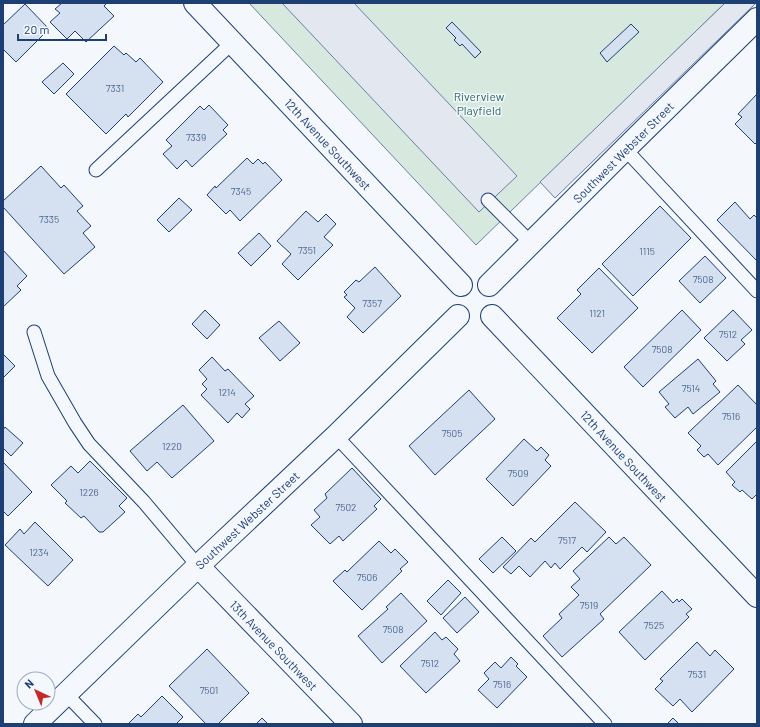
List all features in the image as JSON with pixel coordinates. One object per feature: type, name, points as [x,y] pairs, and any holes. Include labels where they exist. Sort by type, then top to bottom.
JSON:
[{"type":"street","name":"12th Avenue Southwest","points":[[195,3],[461,285]]},
{"type":"street","name":"Southwest Webster Street","points":[[489,285],[757,19]]},
{"type":"street","points":[[471,280],[479,280],[489,285],[495,293],[497,301],[496,308],[492,316],[481,323],[474,324],[467,323],[460,319],[453,307],[452,300],[454,293],[461,285],[471,280]]},
{"type":"street","name":"Southwest Webster Street","points":[[35,724],[198,566],[336,436],[458,316]]},
{"type":"street","name":"12th Avenue Southwest","points":[[492,316],[757,596]]},
{"type":"street","name":"13th Avenue Southwest","points":[[198,566],[350,724]]},
{"type":"lane","points":[[96,170],[232,43]]},
{"type":"lane","points":[[625,149],[757,291]]},
{"type":"lane","points":[[488,200],[531,243]]},
{"type":"lane","points":[[34,332],[48,376],[75,424],[86,439],[144,502],[198,566]]},
{"type":"lane","points":[[336,436],[605,724]]},
{"type":"lane","points":[[66,694],[95,724]]},
{"type":"green space","name":"Riverview Playfield","points":[[249,3],[725,3],[476,245]]},
{"type":"shaded area","points":[[282,3],[354,3],[517,176],[479,212]]},
{"type":"shaded area","points":[[725,3],[756,3],[555,198],[540,182]]},
{"type":"building","points":[[62,3],[107,3],[104,6],[114,16],[86,42],[75,31],[67,39],[50,22],[60,13],[55,9]]},
{"type":"building","points":[[25,4],[49,29],[16,62],[3,49],[3,25]]},
{"type":"building","points":[[452,22],[481,52],[475,58],[462,44],[460,46],[454,40],[456,38],[446,28]]},
{"type":"building","points":[[631,24],[639,32],[607,62],[600,53]]},
{"type":"building","points":[[114,46],[124,55],[126,53],[136,62],[140,58],[163,82],[128,117],[126,114],[106,134],[66,94]]},
{"type":"building","points":[[63,63],[74,74],[54,94],[42,82]]},
{"type":"building","points":[[757,94],[757,142],[755,144],[735,124],[742,117],[738,114]]},
{"type":"building","points":[[209,105],[228,125],[223,130],[227,134],[192,167],[186,160],[177,169],[163,154],[172,146],[166,140],[200,106],[204,110]]},
{"type":"building","points":[[247,158],[253,164],[258,159],[263,164],[265,162],[282,180],[240,221],[230,210],[226,214],[207,195]]},
{"type":"building","points":[[41,166],[61,188],[64,185],[83,206],[77,211],[91,226],[83,233],[95,247],[64,274],[3,207],[3,201]]},
{"type":"building","points":[[179,198],[192,210],[169,232],[157,220]]},
{"type":"building","points":[[735,202],[750,219],[754,215],[757,218],[757,261],[717,220]]},
{"type":"building","points":[[660,206],[691,238],[633,296],[602,264]]},
{"type":"building","points":[[306,211],[318,222],[326,214],[336,224],[324,237],[333,245],[298,280],[282,264],[291,254],[277,241]]},
{"type":"building","points":[[259,233],[271,246],[251,266],[238,253]]},
{"type":"building","points":[[3,250],[27,276],[17,286],[21,290],[3,307]]},
{"type":"building","points":[[705,256],[726,278],[700,303],[679,281]]},
{"type":"building","points":[[375,267],[401,296],[363,333],[347,317],[355,308],[344,297],[347,295],[344,292],[356,280],[359,282]]},
{"type":"building","points":[[599,268],[638,308],[592,353],[557,318],[581,294],[577,290]]},
{"type":"building","points":[[205,310],[220,325],[207,339],[192,324]]},
{"type":"building","points":[[682,310],[701,330],[643,387],[624,367]]},
{"type":"building","points":[[733,310],[752,330],[741,340],[745,344],[727,361],[704,338]]},
{"type":"building","points":[[279,321],[300,343],[280,361],[259,338]]},
{"type":"building","points":[[3,354],[15,366],[3,378]]},
{"type":"building","points":[[212,357],[225,371],[228,369],[254,396],[245,404],[250,409],[242,418],[237,413],[228,423],[201,395],[207,389],[202,384],[207,379],[199,370]]},
{"type":"building","points":[[698,359],[716,381],[713,384],[720,392],[693,414],[688,407],[675,418],[665,407],[669,404],[659,392]]},
{"type":"building","points":[[738,385],[757,405],[757,427],[718,465],[708,454],[704,457],[697,450],[701,446],[688,433]]},
{"type":"building","points":[[469,390],[495,419],[435,475],[409,446]]},
{"type":"building","points":[[183,405],[214,441],[172,478],[157,462],[147,471],[130,451]]},
{"type":"building","points":[[5,427],[23,443],[11,456],[3,448],[3,430]]},
{"type":"building","points":[[524,439],[537,451],[541,447],[549,455],[545,460],[551,466],[513,506],[486,479]]},
{"type":"building","points":[[757,441],[757,494],[752,499],[742,490],[740,492],[732,485],[735,482],[726,472]]},
{"type":"building","points":[[90,461],[127,498],[119,506],[125,512],[103,532],[99,532],[84,516],[81,518],[65,503],[67,501],[51,485],[71,466],[78,473]]},
{"type":"building","points":[[3,462],[32,492],[8,516],[3,511]]},
{"type":"building","points":[[352,468],[381,499],[374,506],[377,509],[343,541],[339,536],[330,544],[311,525],[320,517],[314,510],[327,498],[325,494]]},
{"type":"building","points":[[575,502],[606,532],[587,552],[582,547],[560,569],[555,563],[551,568],[545,561],[530,577],[519,566],[511,574],[503,567],[531,538],[535,542]]},
{"type":"building","points":[[35,522],[73,560],[48,586],[5,545],[20,529],[24,534]]},
{"type":"building","points":[[502,537],[516,551],[493,573],[479,559]]},
{"type":"building","points":[[609,537],[616,544],[624,537],[651,565],[600,614],[604,619],[562,657],[543,636],[562,618],[559,614],[579,595],[571,587],[580,579],[573,571]]},
{"type":"building","points":[[379,541],[391,553],[395,549],[408,562],[400,569],[402,571],[362,610],[333,581],[345,570],[347,572]]},
{"type":"building","points":[[448,580],[461,593],[441,615],[427,601]]},
{"type":"building","points":[[662,591],[673,603],[677,599],[679,602],[682,599],[692,609],[686,614],[689,617],[645,660],[619,632]]},
{"type":"building","points":[[401,593],[427,621],[382,663],[358,636],[388,609],[386,607]]},
{"type":"building","points":[[465,597],[479,612],[457,633],[443,618]]},
{"type":"building","points":[[435,632],[442,640],[446,637],[458,649],[454,654],[460,661],[426,693],[400,666]]},
{"type":"building","points":[[697,642],[710,656],[715,650],[734,669],[692,712],[680,699],[673,706],[655,689],[663,681],[660,679]]},
{"type":"building","points":[[207,649],[249,693],[218,724],[206,724],[169,686]]},
{"type":"building","points":[[511,657],[518,664],[516,666],[527,677],[497,708],[478,690],[489,679],[484,673],[495,662],[501,668]]},
{"type":"building","points":[[162,696],[183,717],[176,724],[128,724],[138,714],[141,717]]},
{"type":"building","points":[[262,718],[268,724],[256,724]]},
{"type":"building","points":[[673,718],[679,724],[667,724]]}]
